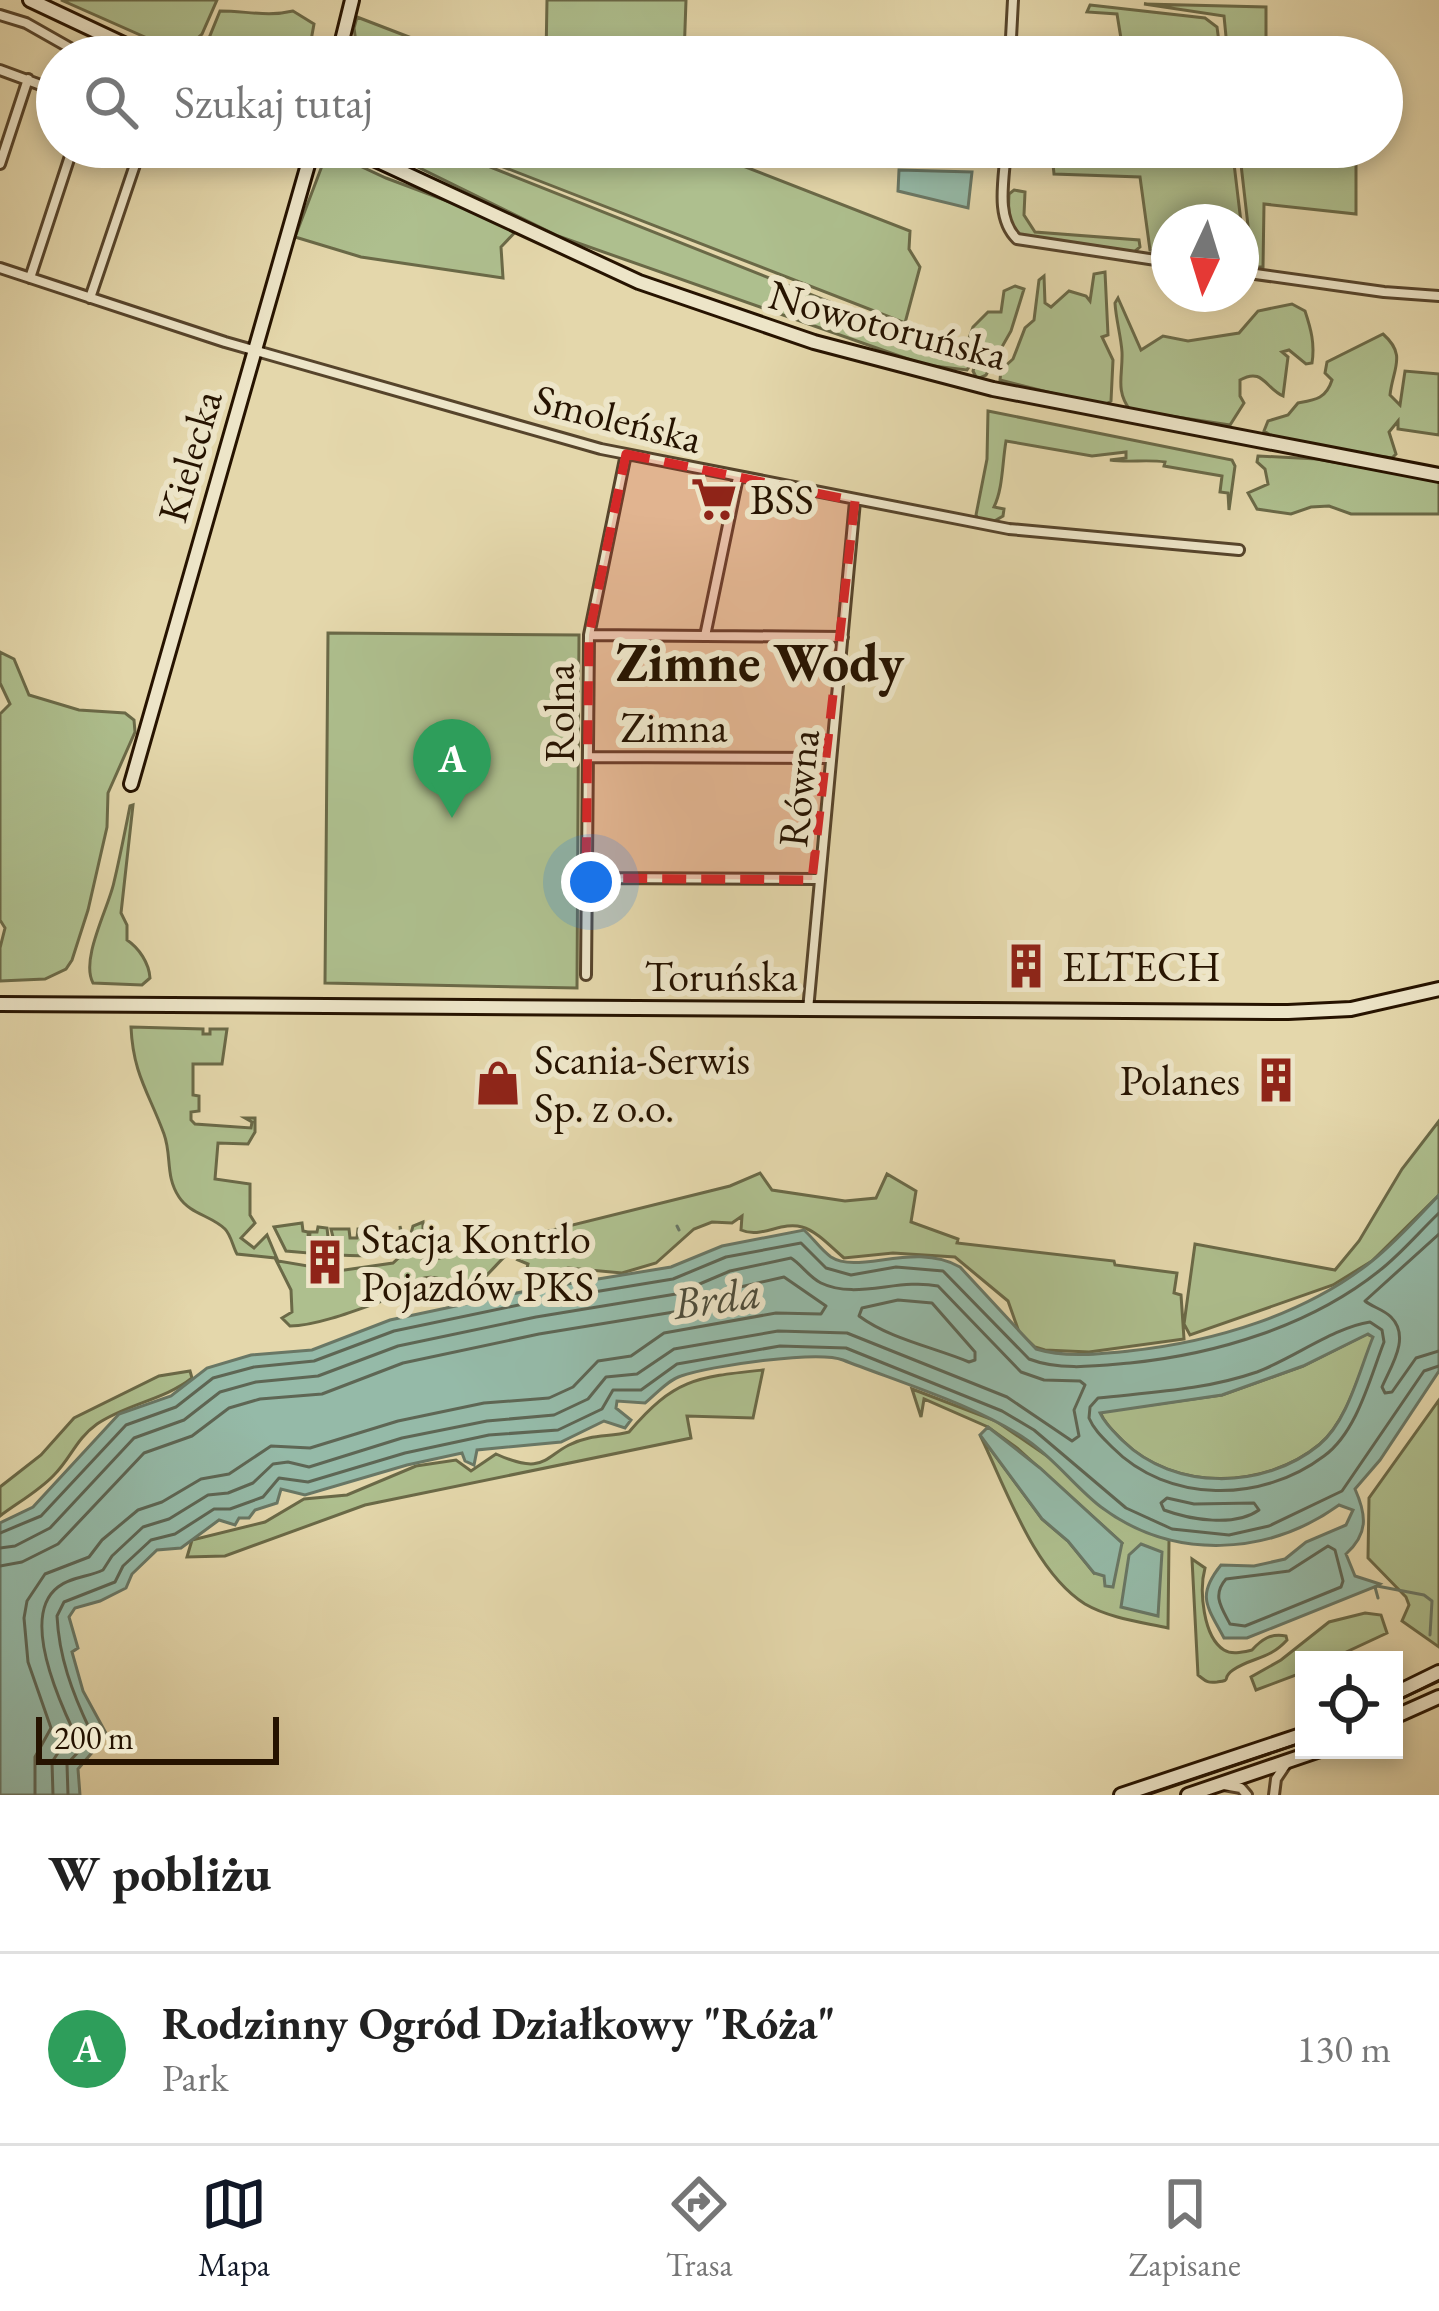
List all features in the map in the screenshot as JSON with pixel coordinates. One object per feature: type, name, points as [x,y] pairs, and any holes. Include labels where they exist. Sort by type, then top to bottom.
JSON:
[{"type":"street","points":[[343,36],[352,0]]},
{"type":"street","points":[[1011,36],[1013,0]]},
{"type":"street","points":[[26,22],[33,1],[107,36]]},
{"type":"street","points":[[0,15],[26,22],[50,36]]},
{"type":"street","points":[[0,70],[36,83]]},
{"type":"street","points":[[0,164],[28,80]]},
{"type":"street","points":[[30,278],[67,168]]},
{"type":"street","points":[[90,298],[134,168]]},
{"type":"street","name":"Kielecka","points":[[131,784],[307,168]]},
{"type":"street","name":"Nowotoruńska","points":[[393,168],[639,282],[831,347],[993,389],[1439,475]]},
{"type":"street","points":[[1005,168],[1003,212],[1007,229],[1017,239],[1151,259]]},
{"type":"street","name":"Smoleńska","points":[[0,268],[255,350],[626,454],[1009,529],[1239,550]]},
{"type":"street","points":[[1259,275],[1439,296]]},
{"type":"street","name":"Rolna","points":[[586,975],[589,635],[626,454]]},
{"type":"street","points":[[705,636],[738,477]]},
{"type":"street","name":"Równa","points":[[808,1010],[855,501]]},
{"type":"street","points":[[589,635],[843,637]]},
{"type":"street","name":"Zimna","points":[[589,757],[831,758]]},
{"type":"street","points":[[586,878],[819,879]]},
{"type":"street","name":"Toruńska","points":[[0,1004],[1319,1012],[1439,989]]},
{"type":"street","points":[[1403,1690],[1439,1672]]},
{"type":"street","points":[[1403,1713],[1439,1697]]},
{"type":"street","points":[[1121,1795],[1295,1737]]},
{"type":"street","points":[[1188,1795],[1297,1759]]},
{"type":"street","points":[[1274,1795],[1276,1779],[1287,1763]]},
{"type":"street","points":[[1222,1785],[1241,1787],[1247,1795]]},
{"type":"highlighted area","points":[[626,454],[855,501],[812,880],[586,878],[589,635]]},
{"type":"shaded area","points":[[61,0],[217,0],[200,36],[143,36]]},
{"type":"shaded area","points":[[547,0],[686,0],[685,36],[546,36]]},
{"type":"shaded area","points":[[1144,4],[1266,7],[1266,36],[1226,36],[1224,16]]},
{"type":"shaded area","points":[[1090,5],[1205,18],[1217,27],[1218,36],[1121,36],[1117,14],[1087,12]]},
{"type":"shaded area","points":[[220,11],[293,11],[314,24],[312,36],[210,36]]},
{"type":"shaded area","points":[[357,17],[406,36],[355,36]]},
{"type":"shaded area","points":[[321,168],[364,168],[519,228],[501,247],[503,278],[361,257],[295,237]]},
{"type":"shaded area","points":[[420,168],[493,168],[905,332],[968,348],[974,359],[967,370],[925,365],[558,236]]},
{"type":"shaded area","points":[[506,168],[748,168],[910,231],[909,249],[920,267],[905,323]]},
{"type":"shaded area","points":[[1053,168],[1235,168],[1239,204],[1151,204],[1150,250],[1140,177],[1054,174]]},
{"type":"shaded area","points":[[1241,168],[1356,168],[1356,214],[1264,204],[1263,267],[1259,267],[1259,204],[1246,204]]},
{"type":"shaded area","points":[[1025,192],[1024,215],[1035,232],[1139,240],[1140,247],[1133,253],[1024,237],[1010,218],[1009,194]]},
{"type":"shaded area","points":[[1105,272],[1108,335],[1102,337],[1113,360],[1111,401],[1103,406],[1000,380],[1001,370],[1013,359],[1025,328],[1034,320],[1039,280],[1044,276],[1045,303],[1051,307],[1069,291],[1090,301],[1094,274]]},
{"type":"shaded area","points":[[1015,286],[1024,289],[1011,331],[986,375],[977,379],[973,371],[977,357],[968,341],[973,327],[988,312],[1001,312],[1004,291]]},
{"type":"shaded area","points":[[1118,298],[1141,350],[1163,336],[1188,341],[1239,333],[1259,311],[1292,304],[1305,311],[1312,363],[1306,364],[1289,350],[1282,352],[1288,357],[1283,396],[1259,377],[1240,380],[1244,403],[1230,425],[1130,410],[1121,389]]},
{"type":"shaded area","points":[[1383,334],[1397,355],[1390,395],[1400,405],[1405,371],[1439,374],[1439,435],[1398,429],[1398,421],[1389,432],[1396,454],[1392,458],[1307,447],[1264,431],[1268,421],[1288,415],[1298,403],[1327,391],[1332,380],[1325,373],[1327,362]]},
{"type":"shaded area","points":[[988,411],[1232,460],[1229,510],[1228,493],[1220,492],[1222,476],[1164,466],[1165,462],[1110,460],[1126,458],[1126,452],[1092,456],[1006,441],[994,507],[1004,509],[1003,516],[991,523],[979,521]]},
{"type":"shaded area","points":[[1258,456],[1317,459],[1439,481],[1439,514],[1351,514],[1329,506],[1291,514],[1257,509],[1248,493],[1268,484]]},
{"type":"shaded area","points":[[328,633],[579,635],[577,988],[325,983]]},
{"type":"shaded area","points":[[0,652],[14,659],[29,695],[79,710],[125,713],[134,720],[135,732],[108,793],[107,827],[72,960],[66,969],[45,979],[0,981],[5,928],[0,920],[0,714],[10,704],[0,683]]},
{"type":"shaded area","points":[[133,805],[121,913],[127,940],[143,956],[150,978],[142,985],[93,983],[93,947]]},
{"type":"shaded area","points":[[131,1027],[203,1029],[203,1034],[227,1029],[222,1064],[193,1064],[193,1095],[199,1096],[199,1111],[191,1112],[191,1120],[251,1128],[252,1122],[245,1118],[255,1118],[255,1132],[248,1144],[218,1143],[215,1179],[250,1184],[250,1215],[255,1223],[241,1238],[254,1248],[267,1235],[278,1261],[308,1266],[310,1275],[393,1263],[406,1251],[413,1226],[423,1222],[423,1262],[730,1186],[760,1173],[772,1190],[845,1201],[876,1198],[887,1174],[916,1191],[911,1222],[958,1239],[957,1243],[1177,1273],[1174,1293],[1181,1295],[1184,1339],[1089,1352],[1045,1350],[1019,1332],[1008,1301],[955,1257],[893,1253],[844,1258],[802,1227],[741,1230],[742,1216],[732,1223],[712,1222],[694,1229],[656,1263],[622,1273],[568,1268],[529,1282],[525,1276],[528,1264],[518,1260],[527,1251],[510,1252],[476,1284],[462,1286],[428,1277],[402,1294],[315,1323],[290,1326],[282,1318],[292,1312],[291,1290],[275,1258],[237,1254],[225,1229],[179,1197],[164,1134],[138,1071]]},
{"type":"shaded area","points":[[1439,1121],[1439,1195],[1372,1261],[1333,1285],[1190,1335],[1184,1324],[1195,1244],[1335,1270]]},
{"type":"shaded area","points":[[302,1223],[309,1247],[310,1232],[317,1232],[318,1227],[327,1228],[329,1246],[335,1245],[331,1229],[349,1229],[350,1238],[357,1238],[358,1229],[369,1229],[370,1239],[401,1239],[400,1226],[403,1239],[388,1251],[368,1256],[326,1254],[325,1249],[309,1248],[308,1253],[286,1251],[274,1227]]},
{"type":"shaded area","points":[[1367,1334],[1374,1337],[1330,1434],[1298,1459],[1273,1470],[1220,1478],[1168,1469],[1123,1441],[1100,1412],[1222,1395],[1303,1366]]},
{"type":"shaded area","points":[[763,1370],[753,1418],[687,1416],[691,1438],[365,1505],[225,1556],[187,1557],[192,1540],[265,1522],[304,1499],[347,1495],[416,1466],[456,1460],[471,1471],[496,1454],[538,1463],[574,1443],[629,1432],[660,1401],[688,1384]]},
{"type":"shaded area","points":[[190,1371],[192,1378],[181,1385],[97,1424],[48,1481],[0,1516],[0,1487],[41,1455],[74,1418],[159,1376]]},
{"type":"shaded area","points":[[912,1389],[996,1421],[1050,1458],[1103,1508],[1169,1540],[1168,1628],[1104,1613],[1067,1590],[1023,1527],[980,1435],[1042,1519],[1094,1573],[1122,1543],[988,1427],[924,1399],[921,1417]]},
{"type":"shaded area","points":[[1439,1400],[1439,1647],[1402,1621],[1409,1605],[1406,1597],[1368,1558],[1369,1498]]},
{"type":"shaded area","points":[[1192,1559],[1205,1568],[1204,1612],[1211,1635],[1224,1650],[1252,1650],[1263,1640],[1286,1636],[1274,1651],[1233,1670],[1226,1680],[1208,1682],[1198,1675]]},
{"type":"shaded area","points":[[1365,1613],[1381,1615],[1387,1633],[1348,1651],[1295,1651],[1295,1675],[1256,1690],[1251,1677],[1329,1622]]},
{"type":"water","points":[[899,170],[972,172],[968,208],[898,191]]},
{"type":"water","name":"Brda","points":[[1439,1195],[1439,1371],[1355,1489],[1363,1524],[1346,1554],[1355,1576],[1380,1584],[1377,1586],[1247,1638],[1224,1638],[1206,1593],[1221,1565],[1254,1566],[1285,1559],[1306,1542],[1346,1525],[1353,1510],[1339,1505],[1311,1522],[1251,1542],[1189,1544],[1159,1537],[1101,1507],[1027,1440],[938,1396],[830,1357],[738,1364],[676,1378],[645,1403],[617,1401],[616,1408],[631,1420],[625,1428],[604,1421],[561,1442],[477,1450],[474,1465],[462,1453],[305,1495],[281,1489],[277,1503],[255,1510],[249,1518],[239,1518],[235,1525],[219,1520],[181,1548],[157,1550],[132,1574],[126,1588],[75,1608],[69,1617],[83,1691],[107,1735],[78,1769],[80,1795],[0,1795],[0,1523],[33,1507],[119,1414],[171,1396],[207,1368],[251,1355],[312,1350],[390,1320],[671,1267],[722,1246],[804,1230],[827,1254],[843,1262],[924,1257],[960,1267],[1036,1349],[1082,1355],[1161,1347],[1257,1323],[1318,1297],[1372,1261]],"holes":[[[1368,1334],[1373,1337],[1345,1409],[1329,1435],[1297,1460],[1272,1470],[1220,1479],[1167,1469],[1123,1441],[1100,1413],[1222,1395],[1303,1366]]]},
{"type":"water","points":[[988,1427],[1122,1543],[1113,1587],[1105,1586],[1104,1576],[1094,1573],[1042,1519],[980,1435]]},
{"type":"water","points":[[1141,1544],[1162,1552],[1158,1616],[1121,1607],[1129,1555]]},
{"type":"waterway","points":[[677,1226],[679,1230]]},
{"type":"waterway","points":[[1377,1586],[1424,1595],[1432,1601],[1430,1635]]},
{"type":"waterway","points":[[1375,1587],[1378,1598]]},
{"type":"tram line","points":[[1403,1698],[1439,1681]]},
{"type":"tram line","points":[[1147,1795],[1295,1745]]},
{"type":"place","name":"BSS","points":[[714,499]]},
{"type":"place","name":"Rodzinny Ogród Działkowy \"Róża\"","points":[[452,818]]},
{"type":"place","name":"ELTECH","points":[[1026,966]]},
{"type":"place","name":"Polanes","points":[[1276,1080]]},
{"type":"place","name":"Scania-Serwis Sp. z o.o.","points":[[498,1083]]},
{"type":"place","name":"Stacja Kontrlo Pojazdów PKS","points":[[325,1262]]},
{"type":"district","name":"Zimne Wody","points":[[760,662]]}]
